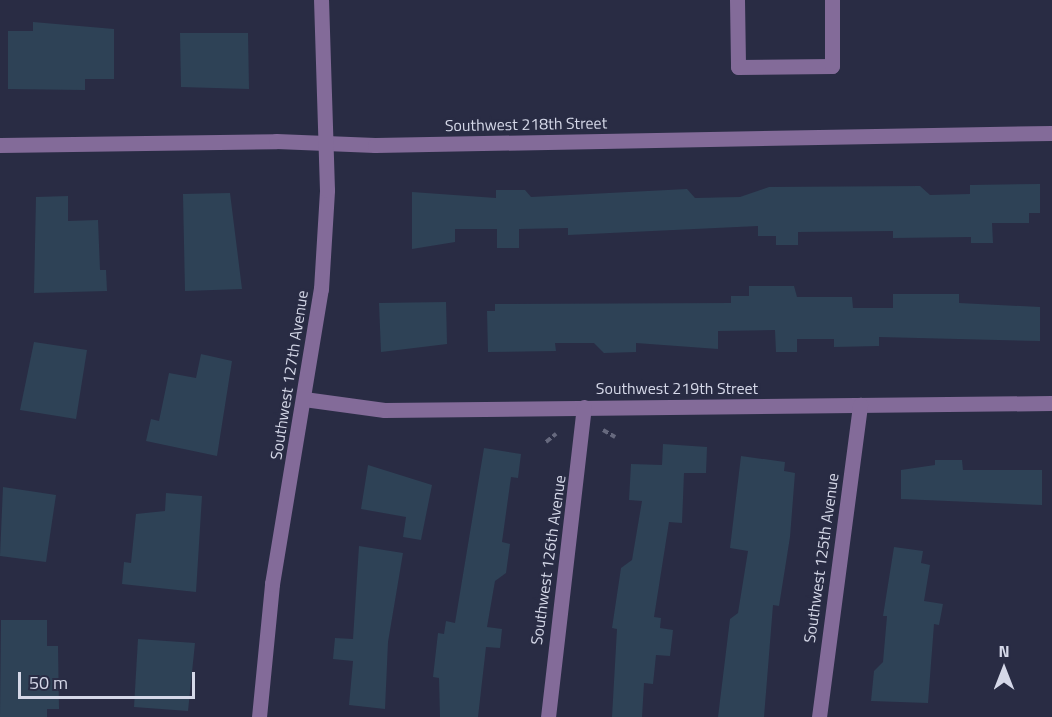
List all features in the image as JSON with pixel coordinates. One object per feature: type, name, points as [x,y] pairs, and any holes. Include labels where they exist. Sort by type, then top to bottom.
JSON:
[{"type":"street","name":"Southwest 127th Avenue","points":[[259,717],[272,584],[304,399],[325,239],[321,0]]},
{"type":"street","points":[[737,0],[738,67],[832,66],[832,0]]},
{"type":"street","name":"Southwest 218th Street","points":[[0,145],[322,143],[1052,132]]},
{"type":"street","name":"Southwest 219th Street","points":[[304,399],[384,410],[1052,403]]},
{"type":"street","name":"Southwest 125th Avenue","points":[[819,717],[860,405]]},
{"type":"street","name":"Southwest 126th Avenue","points":[[548,717],[584,407]]},
{"type":"path","points":[[603,430],[615,437]]},
{"type":"path","points":[[546,442],[556,434]]},
{"type":"building","points":[[33,22],[114,29],[114,79],[85,79],[85,90],[8,89],[8,31],[33,31]]},
{"type":"building","points":[[180,33],[248,33],[249,89],[181,87]]},
{"type":"building","points":[[1040,184],[1040,213],[1029,213],[1029,223],[992,223],[993,243],[971,243],[971,237],[893,238],[893,231],[798,232],[798,245],[776,245],[776,236],[758,236],[758,226],[568,235],[568,228],[519,229],[519,248],[497,248],[497,229],[455,229],[455,242],[412,249],[412,192],[496,198],[496,190],[525,190],[531,197],[687,189],[695,198],[740,197],[769,187],[920,186],[930,195],[970,194],[970,185]]},
{"type":"building","points":[[230,193],[242,289],[185,291],[183,194]]},
{"type":"building","points":[[68,196],[68,221],[98,220],[100,270],[106,270],[107,291],[34,293],[36,197]]},
{"type":"building","points":[[749,286],[794,286],[797,297],[852,297],[853,308],[893,308],[893,294],[959,294],[959,303],[1040,307],[1040,341],[879,337],[879,346],[834,347],[834,339],[797,339],[797,352],[776,352],[775,330],[718,331],[718,349],[636,343],[636,352],[604,353],[594,343],[555,343],[556,351],[488,352],[487,311],[495,311],[495,304],[731,303],[731,296],[749,296]]},
{"type":"building","points":[[446,302],[447,344],[381,352],[379,303]]},
{"type":"building","points":[[34,342],[87,350],[76,419],[20,410]]},
{"type":"building","points":[[201,354],[232,361],[217,456],[146,441],[151,419],[159,421],[169,373],[196,378]]},
{"type":"building","points":[[663,444],[707,447],[706,473],[684,473],[682,523],[669,522],[654,617],[661,618],[660,628],[673,630],[670,656],[656,655],[653,684],[644,683],[642,717],[612,717],[617,629],[612,628],[621,568],[632,560],[642,501],[629,500],[631,464],[662,465]]},
{"type":"building","points":[[484,448],[521,454],[518,478],[511,477],[502,542],[510,544],[506,573],[495,581],[487,627],[502,629],[500,648],[486,647],[478,717],[440,717],[439,678],[433,677],[438,633],[444,634],[446,621],[455,623]]},
{"type":"building","points":[[741,456],[785,462],[784,471],[795,473],[790,537],[779,606],[773,605],[764,717],[718,717],[730,619],[738,613],[748,551],[730,548]]},
{"type":"building","points":[[935,460],[962,460],[963,470],[1042,470],[1042,505],[901,499],[901,470],[935,465]]},
{"type":"building","points":[[368,465],[432,485],[421,540],[403,537],[406,517],[361,509]]},
{"type":"building","points":[[3,487],[56,495],[46,562],[0,556]]},
{"type":"building","points":[[166,493],[202,496],[196,592],[122,584],[124,562],[131,563],[136,514],[165,511]]},
{"type":"building","points":[[359,546],[403,553],[388,642],[385,709],[349,705],[353,661],[333,659],[335,638],[353,639]]},
{"type":"building","points":[[894,547],[923,551],[921,563],[930,565],[924,601],[943,604],[939,625],[934,624],[928,703],[871,701],[874,671],[883,662],[887,616],[883,616]]},
{"type":"building","points":[[1,620],[47,620],[47,646],[58,646],[59,709],[47,709],[47,717],[0,717]]},
{"type":"building","points":[[138,639],[195,643],[188,711],[134,707]]}]
